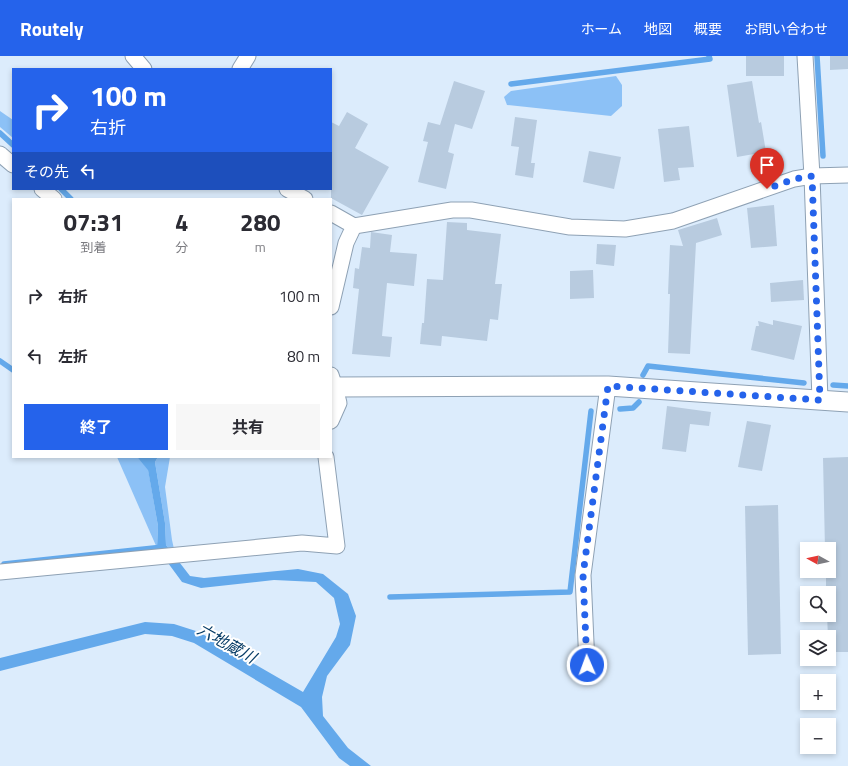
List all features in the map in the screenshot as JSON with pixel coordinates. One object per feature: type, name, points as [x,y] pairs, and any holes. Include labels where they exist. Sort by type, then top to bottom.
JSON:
[{"type":"street","points":[[133,56],[143,68]]},
{"type":"street","points":[[241,68],[248,56]]},
{"type":"street","points":[[805,56],[812,176],[820,400]]},
{"type":"street","points":[[0,154],[12,164]]},
{"type":"street","points":[[332,214],[354,226],[452,210],[471,210],[570,227],[625,230],[673,221],[794,179],[812,176],[848,175]]},
{"type":"street","points":[[43,190],[53,198]]},
{"type":"street","points":[[289,190],[303,198]]},
{"type":"street","points":[[332,303],[346,243],[354,226]]},
{"type":"street","points":[[332,419],[339,403],[332,383],[608,386],[848,402]]},
{"type":"street","points":[[587,665],[583,575],[608,386]]},
{"type":"street","points":[[0,572],[302,543],[337,546],[326,458]]},
{"type":"shaded area","points":[[616,76],[622,85],[622,106],[611,116],[507,105],[504,97],[511,91]]},
{"type":"shaded area","points":[[0,111],[12,119],[12,137],[0,127]]},
{"type":"shaded area","points":[[117,458],[138,458],[148,469],[158,526],[157,548]]},
{"type":"shaded area","points":[[138,458],[157,458],[155,462],[165,523],[166,545],[190,576],[204,578],[298,569],[323,574],[348,594],[356,616],[350,645],[327,676],[322,697],[323,716],[348,748],[371,766],[350,766],[339,758],[301,707],[194,643],[172,636],[145,634],[0,671],[0,658],[145,622],[174,624],[199,632],[303,692],[336,637],[340,624],[334,598],[316,582],[274,580],[201,588],[182,582],[157,548],[158,526],[148,470]]},
{"type":"shaded area","points":[[157,458],[170,458],[165,487],[176,558],[166,545],[165,523],[155,462]]},
{"type":"building","points":[[746,56],[784,56],[784,76],[746,76]]},
{"type":"building","points":[[830,56],[848,56],[848,69],[830,70]]},
{"type":"building","points":[[454,81],[485,91],[472,129],[455,124],[448,152],[454,154],[446,189],[418,182],[428,142],[423,141],[428,122],[440,125]]},
{"type":"building","points":[[752,81],[759,123],[761,122],[766,152],[737,157],[727,85]]},
{"type":"building","points":[[347,112],[368,124],[355,148],[389,167],[362,215],[331,198],[332,122],[339,126]]},
{"type":"building","points":[[515,117],[537,120],[531,163],[535,163],[533,178],[515,175],[519,147],[511,146]]},
{"type":"building","points":[[689,126],[694,167],[678,168],[680,180],[664,182],[658,129]]},
{"type":"building","points":[[589,151],[621,157],[614,189],[583,182]]},
{"type":"building","points":[[774,205],[777,246],[751,248],[747,208]]},
{"type":"building","points":[[717,218],[722,235],[696,243],[690,354],[668,353],[670,245],[683,246],[678,230]]},
{"type":"building","points":[[447,222],[467,223],[467,230],[501,234],[495,284],[502,284],[498,320],[490,319],[487,341],[442,336],[441,346],[420,344],[422,323],[424,323],[427,279],[443,280]]},
{"type":"building","points":[[371,232],[392,235],[390,252],[417,254],[414,286],[387,283],[382,336],[392,337],[390,357],[352,354],[359,289],[353,288],[355,268],[359,269],[362,247],[370,248]]},
{"type":"building","points":[[597,244],[616,245],[614,266],[596,264]]},
{"type":"building","points":[[593,270],[594,298],[570,299],[570,271]]},
{"type":"building","points":[[803,280],[804,300],[771,302],[770,283]]},
{"type":"building","points":[[773,320],[802,326],[794,360],[751,350],[756,326],[759,326],[758,321],[773,325]]},
{"type":"building","points":[[667,406],[711,412],[709,426],[690,424],[686,452],[662,449]]},
{"type":"building","points":[[747,421],[771,425],[762,471],[738,467]]},
{"type":"building","points":[[848,457],[848,652],[836,652],[836,630],[828,630],[827,622],[836,622],[836,586],[826,586],[826,578],[836,578],[836,542],[825,542],[823,458]]},
{"type":"building","points":[[778,505],[781,654],[748,655],[745,506]]},
{"type":"waterway","points":[[511,84],[710,59],[709,56]]},
{"type":"waterway","points":[[817,56],[823,156]]},
{"type":"waterway","points":[[0,133],[12,144]]},
{"type":"waterway","points":[[62,190],[70,198]]},
{"type":"waterway","points":[[0,361],[12,369]]},
{"type":"waterway","points":[[643,375],[648,366],[804,383]]},
{"type":"waterway","points":[[833,385],[848,386]]},
{"type":"waterway","points":[[620,409],[633,408],[639,402]]},
{"type":"waterway","points":[[390,597],[570,592],[591,411]]},
{"type":"waterway","points":[[4,564],[163,547]]},
{"type":"route","points":[[587,665],[583,575],[608,386],[820,400],[812,176],[794,179],[767,189]]},
{"type":"water label","name":"六地蔵川","points":[[227,643]]}]
